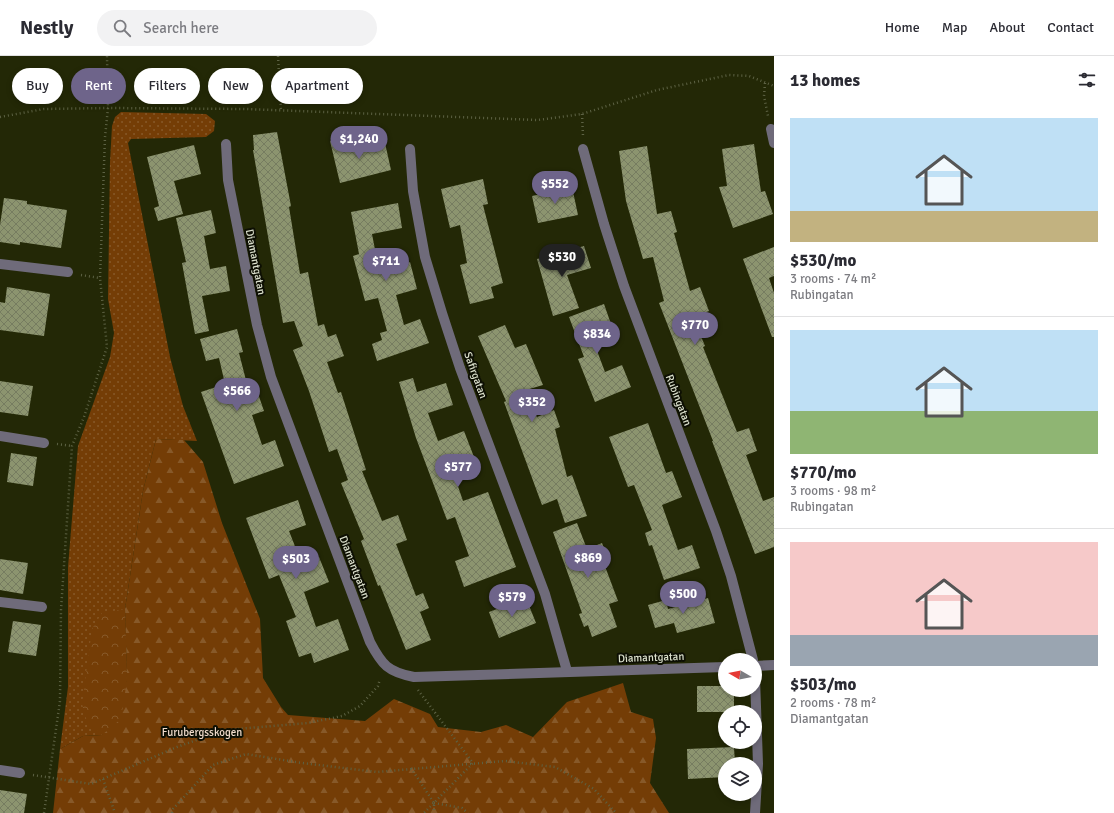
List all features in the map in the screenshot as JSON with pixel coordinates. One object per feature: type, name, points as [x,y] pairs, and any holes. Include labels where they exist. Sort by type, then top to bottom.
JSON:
[{"type":"street","points":[[771,129],[774,143]]},
{"type":"street","name":"Diamantgatan","points":[[226,144],[228,180],[256,325],[271,377],[370,642],[378,658],[385,667],[395,672],[414,677],[718,667]]},
{"type":"street","name":"Safirgatan","points":[[410,149],[413,191],[425,257],[460,368],[545,594],[567,671]]},
{"type":"street","name":"Rubingatan","points":[[583,149],[604,224],[624,286],[716,531],[731,576],[751,653]]},
{"type":"street","points":[[0,264],[68,272]]},
{"type":"street","points":[[0,436],[44,443]]},
{"type":"street","points":[[0,602],[42,607]]},
{"type":"street","points":[[762,666],[774,665]]},
{"type":"street","points":[[755,813],[758,764],[756,697]]},
{"type":"street","points":[[0,770],[20,773]]},
{"type":"path","points":[[44,813],[60,701],[61,610],[72,446],[84,418],[107,347],[100,278],[105,137],[108,108],[107,56]]},
{"type":"path","points":[[278,56],[281,111]]},
{"type":"path","points":[[0,117],[44,109],[108,108],[281,111],[538,120],[582,114],[657,90],[729,75],[749,76],[774,86]]},
{"type":"path","points":[[765,83],[764,96],[771,129]]},
{"type":"path","points":[[582,114],[583,149]]},
{"type":"path","points":[[68,272],[100,278]]},
{"type":"path","points":[[20,773],[91,784],[177,747],[225,730],[308,723],[342,716],[360,706],[378,686],[385,667]]},
{"type":"path","points":[[407,675],[473,763]]},
{"type":"path","points":[[172,813],[213,765],[246,754],[302,764],[376,772],[505,761],[555,767],[594,789],[616,813]]},
{"type":"path","points":[[424,813],[473,763]]},
{"type":"path","points":[[411,768],[434,803],[434,813]]},
{"type":"path","points":[[103,779],[114,813]]},
{"type":"path","points":[[434,803],[462,808],[468,813]]},
{"type":"green space","points":[[121,112],[206,114],[215,121],[214,131],[206,137],[131,139],[128,143],[170,357],[183,406],[197,441],[156,439],[143,491],[125,609],[127,680],[102,735],[83,736],[60,749],[68,687],[68,567],[78,446],[110,357],[114,333],[108,299],[110,162],[112,126],[115,117]]},
{"type":"green space","name":"Furubergsskogen","points":[[156,439],[184,440],[203,462],[222,523],[260,619],[263,678],[281,707],[288,715],[365,721],[394,699],[430,714],[438,727],[481,732],[506,725],[533,737],[567,702],[623,683],[631,712],[653,719],[656,738],[650,783],[669,813],[53,813],[60,749],[83,736],[102,735],[127,680],[125,609],[143,491]]},
{"type":"green space","points":[[125,609],[127,680],[121,719],[102,735],[87,722],[82,704],[92,629],[102,613]]},
{"type":"building","points":[[277,132],[291,206],[289,207],[300,274],[308,272],[318,326],[324,324],[328,337],[336,334],[344,356],[327,362],[338,393],[341,392],[366,470],[362,471],[382,521],[398,515],[407,540],[396,544],[416,596],[423,593],[429,608],[420,612],[431,640],[406,650],[380,585],[378,586],[361,541],[364,539],[341,483],[348,480],[337,449],[329,452],[309,391],[293,350],[303,346],[294,321],[283,323],[253,150],[253,135]]},
{"type":"building","points":[[346,137],[350,151],[385,143],[391,170],[340,183],[330,141]]},
{"type":"building","points":[[754,144],[761,192],[765,191],[773,214],[733,228],[719,187],[727,186],[722,149]]},
{"type":"building","points":[[194,145],[201,174],[174,181],[183,214],[158,221],[154,208],[159,206],[147,157]]},
{"type":"building","points":[[647,146],[657,214],[671,211],[677,232],[674,233],[690,291],[700,287],[709,311],[693,317],[705,346],[703,347],[737,432],[749,428],[757,451],[746,455],[763,501],[774,497],[774,547],[755,554],[659,303],[664,301],[653,257],[643,259],[626,201],[619,151]]},
{"type":"building","points":[[483,179],[488,204],[483,205],[503,283],[491,287],[494,298],[470,304],[460,265],[467,263],[460,225],[450,228],[441,189]]},
{"type":"building","points":[[572,187],[578,215],[538,223],[532,196]]},
{"type":"building","points":[[4,198],[27,201],[27,204],[67,210],[61,248],[20,242],[20,245],[0,242],[0,225]]},
{"type":"building","points":[[398,203],[402,228],[372,234],[379,270],[410,262],[417,289],[396,295],[404,325],[420,319],[429,343],[377,361],[372,344],[382,340],[380,333],[387,331],[378,298],[365,301],[353,256],[359,254],[351,212]]},
{"type":"building","points":[[211,210],[216,233],[204,236],[210,269],[226,266],[230,291],[202,296],[209,331],[195,334],[182,263],[186,262],[176,218]]},
{"type":"building","points":[[584,246],[591,268],[567,275],[579,308],[553,316],[537,259]]},
{"type":"building","points":[[774,247],[774,276],[769,278],[774,293],[774,337],[772,337],[743,259]]},
{"type":"building","points":[[7,287],[50,294],[44,336],[0,330],[0,302],[5,303]]},
{"type":"building","points":[[604,304],[612,327],[591,335],[605,372],[622,365],[631,387],[595,402],[578,359],[584,357],[569,317]]},
{"type":"building","points":[[505,325],[515,348],[526,344],[543,385],[526,390],[537,417],[554,410],[560,427],[555,429],[567,477],[572,475],[587,516],[565,523],[557,499],[542,505],[504,402],[506,401],[478,336]]},
{"type":"building","points":[[237,329],[243,352],[239,353],[248,388],[255,385],[264,411],[252,415],[262,445],[275,440],[284,466],[234,484],[201,392],[225,384],[219,358],[206,361],[200,339]]},
{"type":"building","points":[[413,378],[417,392],[446,383],[453,405],[428,413],[438,441],[464,431],[474,457],[451,466],[463,501],[488,492],[516,567],[464,587],[455,561],[469,556],[455,517],[447,520],[416,438],[399,382]]},
{"type":"building","points":[[0,381],[33,386],[28,416],[0,412]]},
{"type":"building","points":[[648,423],[666,473],[672,471],[682,497],[662,505],[678,550],[692,545],[700,568],[664,580],[652,545],[649,546],[645,533],[652,530],[634,485],[628,487],[609,437]]},
{"type":"building","points":[[11,453],[37,457],[33,486],[7,482]]},
{"type":"building","points":[[298,500],[306,525],[289,531],[302,564],[319,557],[329,582],[304,592],[316,627],[338,619],[349,650],[314,663],[311,653],[299,657],[286,621],[296,617],[279,575],[269,579],[246,518]]},
{"type":"building","points":[[577,523],[587,549],[602,543],[608,559],[603,561],[618,601],[609,604],[617,627],[592,637],[588,625],[584,627],[579,614],[582,613],[553,532]]},
{"type":"building","points":[[0,559],[28,563],[23,594],[0,590]]},
{"type":"building","points":[[526,598],[536,623],[499,638],[489,612]]},
{"type":"building","points":[[708,598],[715,623],[677,633],[674,623],[655,628],[648,605],[666,600],[668,609]]},
{"type":"building","points":[[13,621],[41,625],[36,656],[8,652]]},
{"type":"building","points":[[697,686],[718,686],[718,697],[734,697],[734,705],[718,705],[718,712],[697,712]]},
{"type":"building","points":[[718,748],[718,749],[734,749],[735,757],[718,757],[718,777],[688,779],[687,749]]},
{"type":"building","points":[[0,790],[27,794],[24,813],[0,813]]}]
